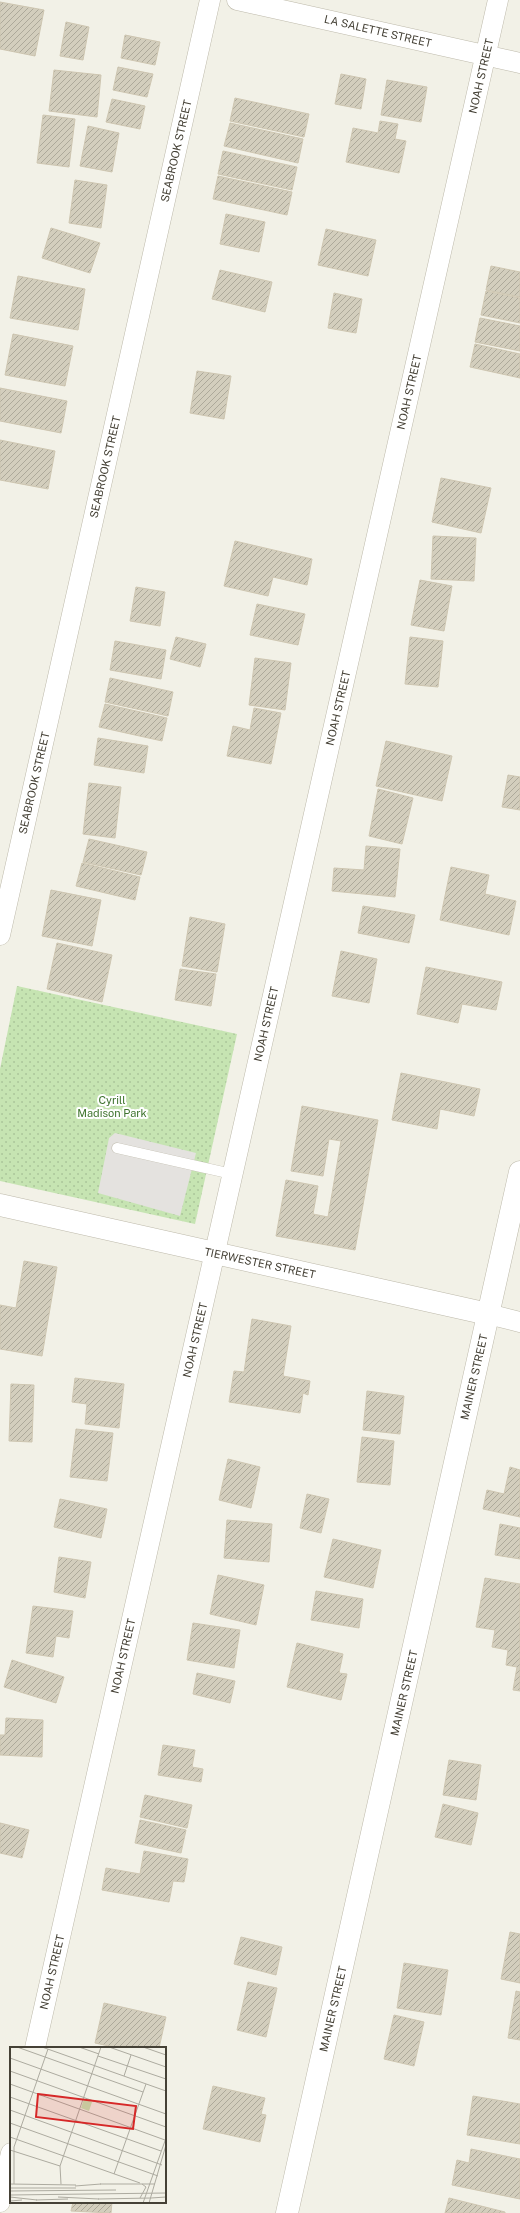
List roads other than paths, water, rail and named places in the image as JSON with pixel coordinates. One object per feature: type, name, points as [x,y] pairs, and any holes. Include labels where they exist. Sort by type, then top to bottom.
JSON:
[{"type":"street","name":"SEABROOK STREET","points":[[0,935],[210,0]]},
{"type":"street","name":"LA SALETTE STREET","points":[[237,0],[520,63]]},
{"type":"street","name":"NOAH STREET","points":[[35,2047],[498,0]]},
{"type":"street","name":"MAINER STREET","points":[[287,2213],[520,1172]]},
{"type":"street","name":"TIERWESTER STREET","points":[[0,1205],[520,1322]]},
{"type":"street","points":[[0,2202],[10,2157]]},
{"type":"lane","points":[[117,1148],[232,1174]]},
{"type":"park label","name":"Cyrill Madison Park","points":[[112,1106]]}]
